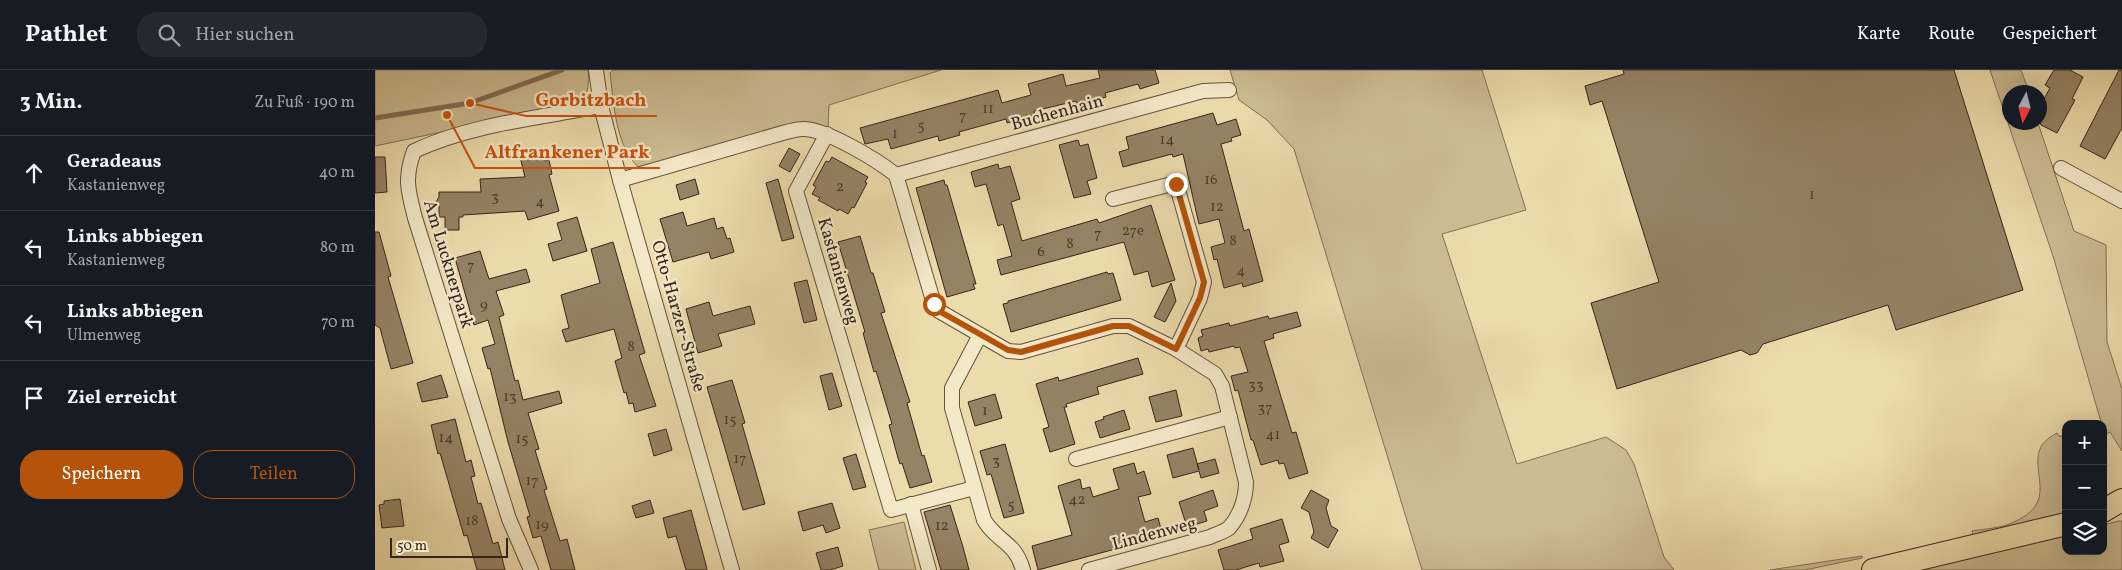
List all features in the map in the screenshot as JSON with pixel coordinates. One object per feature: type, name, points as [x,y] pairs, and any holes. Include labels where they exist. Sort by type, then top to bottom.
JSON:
[{"type":"highway","points":[[2105,510],[2122,500]]},
{"type":"highway","points":[[1873,570],[2062,525]]},
{"type":"street","name":"Otto-Harzer-Straße","points":[[596,70],[601,106],[620,180],[732,570]]},
{"type":"street","name":"Buchenhain","points":[[896,175],[1203,92],[1229,90]]},
{"type":"street","name":"Am Lucknerpark","points":[[531,570],[509,519],[415,218],[406,185],[408,167],[414,151],[437,140],[463,132],[601,106]]},
{"type":"street","points":[[620,180],[786,132],[803,129],[827,134],[885,166],[896,175],[934,304],[939,311],[1008,350],[1021,352],[1113,326],[1129,326],[1176,349],[1215,374],[1222,386],[1230,417],[1076,459]]},
{"type":"street","name":"Kastanienweg","points":[[827,134],[796,191],[891,510],[911,504]]},
{"type":"street","points":[[2061,168],[2122,201]]},
{"type":"street","points":[[1113,199],[1176,184],[1204,282],[1200,298],[1176,349]]},
{"type":"street","points":[[980,335],[952,388],[951,408],[984,520],[991,531],[1015,550],[1023,570]]},
{"type":"street","name":"Lindenweg","points":[[1089,570],[1210,537],[1228,529],[1240,510],[1247,482],[1230,417]]},
{"type":"street","points":[[929,570],[911,504],[974,488]]},
{"type":"shaded area","points":[[375,70],[588,70],[588,84],[587,91],[580,103],[375,146]]},
{"type":"shaded area","points":[[613,70],[941,70],[829,105],[828,128],[639,168],[631,159],[620,136],[610,73]]},
{"type":"shaded area","points":[[1230,70],[1482,70],[1526,210],[1442,234],[1517,464],[1606,437],[1626,450],[1634,464],[1664,557],[1674,570],[1422,570],[1294,149],[1267,120],[1239,100]]},
{"type":"shaded area","points":[[1990,70],[2021,70],[2026,85],[2002,85],[2002,105]]},
{"type":"shaded area","points":[[2010,130],[2040,130],[2074,231],[2106,245],[2107,342],[2122,389],[2122,451],[2110,432],[2107,434],[2107,420],[2100,420],[2053,256]]},
{"type":"shaded area","points":[[2057,433],[2059,436],[2062,436],[2062,519],[1974,540],[1972,531],[2014,522],[2028,514],[2036,505],[2040,495],[2038,455],[2043,443]]},
{"type":"shaded area","points":[[2122,521],[2122,570],[1901,570],[2062,535],[2062,555],[2107,555],[2107,524]]},
{"type":"shaded area","points":[[904,522],[916,570],[879,570],[869,530]]},
{"type":"shaded area","points":[[1862,556],[1862,558],[1805,570],[1770,570]]},
{"type":"building","points":[[1098,70],[1155,70],[1159,83],[1140,89],[1138,84],[1105,93],[1106,97],[1077,105],[1076,101],[1034,111],[1035,115],[1007,123],[1006,119],[959,132],[960,135],[939,141],[938,136],[891,149],[888,139],[865,144],[860,128],[998,90],[1002,103],[1031,95],[1028,84],[1063,74],[1066,86],[1100,78]]},
{"type":"building","points":[[1623,70],[1954,70],[2023,290],[1896,330],[1888,305],[1763,344],[1757,353],[1750,355],[1741,350],[1617,389],[1591,303],[1659,282],[1602,101],[1590,105],[1585,86],[1624,74]]},
{"type":"building","points":[[2054,70],[2070,70],[2083,77],[2072,99],[2075,100],[2057,133],[2047,128],[2047,93],[2050,88],[2045,85]]},
{"type":"building","points":[[2119,70],[2122,70],[2122,128],[2105,159],[2080,146]]},
{"type":"building","points":[[1213,113],[1217,125],[1236,119],[1241,135],[1231,138],[1232,141],[1221,144],[1244,231],[1249,229],[1263,281],[1243,287],[1242,283],[1224,288],[1217,259],[1214,260],[1211,247],[1225,243],[1219,219],[1199,224],[1183,154],[1173,157],[1172,154],[1123,167],[1119,152],[1129,149],[1126,137]]},
{"type":"building","points":[[1078,140],[1080,146],[1088,144],[1097,178],[1087,181],[1091,194],[1074,198],[1059,145]]},
{"type":"building","points":[[540,148],[544,161],[549,160],[552,174],[549,175],[559,211],[528,220],[525,211],[463,215],[463,217],[459,217],[459,230],[445,230],[445,217],[439,217],[439,205],[436,202],[439,192],[481,192],[480,179],[525,177],[519,153]]},
{"type":"building","points":[[789,148],[800,154],[790,172],[779,166]]},
{"type":"building","points":[[375,157],[385,157],[387,192],[375,193]]},
{"type":"building","points":[[832,157],[868,177],[865,182],[867,183],[854,208],[852,207],[848,214],[839,209],[838,211],[818,200],[820,198],[812,194],[816,187],[813,185],[826,161],[829,162]]},
{"type":"building","points":[[998,164],[999,169],[1010,166],[1020,199],[1011,202],[1022,241],[1097,219],[1099,223],[1151,205],[1175,280],[1152,287],[1148,271],[1134,275],[1124,242],[1001,275],[997,260],[1012,256],[1003,224],[998,226],[986,184],[975,187],[971,172]]},
{"type":"building","points":[[695,179],[699,194],[680,200],[676,185]]},
{"type":"building","points":[[778,179],[794,238],[782,241],[766,183]]},
{"type":"building","points":[[944,180],[976,284],[973,284],[975,289],[947,297],[916,188]]},
{"type":"building","points":[[683,212],[687,226],[714,218],[717,229],[723,227],[727,239],[730,238],[734,252],[711,259],[709,252],[673,262],[660,219]]},
{"type":"building","points":[[577,217],[587,251],[553,261],[548,244],[562,240],[557,223]]},
{"type":"building","points":[[375,232],[379,232],[391,276],[388,277],[413,363],[391,369],[380,328],[375,325]]},
{"type":"building","points":[[860,236],[885,312],[881,313],[910,402],[907,403],[922,456],[924,455],[932,482],[910,488],[902,463],[900,464],[898,458],[889,425],[892,424],[876,371],[874,372],[863,333],[865,332],[838,242]]},
{"type":"building","points":[[613,242],[645,353],[639,355],[656,406],[635,412],[633,403],[629,404],[626,392],[624,393],[615,361],[622,358],[614,329],[566,342],[562,330],[569,328],[561,295],[600,283],[591,249]]},
{"type":"building","points":[[480,251],[489,279],[526,269],[530,282],[496,291],[504,315],[499,317],[515,381],[518,380],[523,400],[559,391],[562,403],[528,413],[539,449],[535,450],[547,489],[544,490],[560,541],[567,539],[575,570],[551,570],[541,536],[533,538],[527,517],[530,516],[508,442],[490,368],[488,369],[482,348],[495,344],[488,320],[474,325],[455,258]]},
{"type":"building","points":[[1107,272],[1108,274],[1113,273],[1121,300],[1011,332],[1003,304]]},
{"type":"building","points":[[807,280],[817,320],[804,323],[794,283]]},
{"type":"building","points":[[1171,283],[1176,301],[1165,322],[1154,317]]},
{"type":"building","points":[[709,302],[713,316],[750,306],[755,324],[718,334],[722,346],[698,353],[686,309]]},
{"type":"building","points":[[1297,312],[1301,326],[1273,334],[1274,338],[1264,341],[1292,433],[1296,432],[1308,473],[1289,479],[1284,463],[1279,464],[1278,460],[1261,465],[1253,440],[1251,440],[1238,390],[1235,391],[1231,376],[1248,372],[1240,347],[1235,348],[1234,346],[1209,352],[1208,349],[1201,351],[1198,338],[1203,336],[1201,330],[1229,323],[1230,326],[1268,316],[1269,319]]},
{"type":"building","points":[[1138,358],[1143,374],[1097,387],[1099,394],[1066,404],[1067,407],[1064,407],[1075,444],[1050,452],[1043,429],[1049,427],[1036,384],[1058,377],[1059,381]]},
{"type":"building","points":[[832,373],[842,406],[829,410],[820,376]]},
{"type":"building","points":[[441,375],[448,397],[422,402],[417,383]]},
{"type":"building","points":[[732,380],[745,423],[742,424],[765,504],[743,510],[707,387]]},
{"type":"building","points":[[1176,390],[1182,416],[1156,422],[1149,397]]},
{"type":"building","points":[[995,394],[1002,418],[975,426],[968,402]]},
{"type":"building","points":[[1124,410],[1130,429],[1100,438],[1095,422],[1104,419],[1103,417]]},
{"type":"building","points":[[455,419],[466,462],[471,460],[475,476],[471,477],[478,504],[481,503],[493,544],[498,542],[505,570],[477,570],[467,535],[464,536],[440,453],[438,454],[431,425]]},
{"type":"building","points":[[666,429],[672,450],[654,456],[648,434]]},
{"type":"building","points":[[1005,444],[1024,513],[1004,518],[991,474],[987,475],[980,451]]},
{"type":"building","points":[[1193,448],[1197,464],[1215,459],[1219,473],[1201,478],[1199,471],[1173,478],[1167,455]]},
{"type":"building","points":[[856,454],[866,487],[853,490],[843,458]]},
{"type":"building","points":[[1134,463],[1137,474],[1144,471],[1151,494],[1138,497],[1145,522],[1158,518],[1163,536],[1038,570],[1032,546],[1072,535],[1058,486],[1080,479],[1082,489],[1090,487],[1093,497],[1119,489],[1113,469]]},
{"type":"building","points":[[1213,490],[1218,506],[1204,511],[1207,521],[1187,527],[1179,502]]},
{"type":"building","points":[[1311,490],[1329,500],[1326,508],[1331,526],[1338,530],[1328,548],[1311,538],[1314,532],[1309,512],[1301,508]]},
{"type":"building","points":[[400,499],[404,526],[382,528],[379,505],[384,504],[384,501]]},
{"type":"building","points":[[650,500],[654,513],[636,518],[632,506]]},
{"type":"building","points":[[832,503],[840,528],[826,533],[823,525],[803,531],[798,512]]},
{"type":"building","points":[[950,505],[969,570],[941,570],[924,512]]},
{"type":"building","points":[[691,510],[707,570],[686,570],[676,536],[668,538],[663,518]]},
{"type":"building","points":[[1282,519],[1289,542],[1279,545],[1284,561],[1260,567],[1259,563],[1236,570],[1224,570],[1218,550],[1253,539],[1250,529]]},
{"type":"building","points":[[838,547],[843,566],[830,570],[821,570],[816,553]]},
{"type":"waterway","points":[[375,118],[470,103],[562,70]]},
{"type":"place","name":"Gorbitzbach","points":[[470,103]]},
{"type":"place","name":"Altfrankener Park","points":[[447,115]]},
{"type":"route","points":[[934,304],[939,311],[1008,350],[1021,352],[1113,326],[1129,326],[1141,330],[1176,349],[1200,298],[1204,282],[1176,184]]}]
